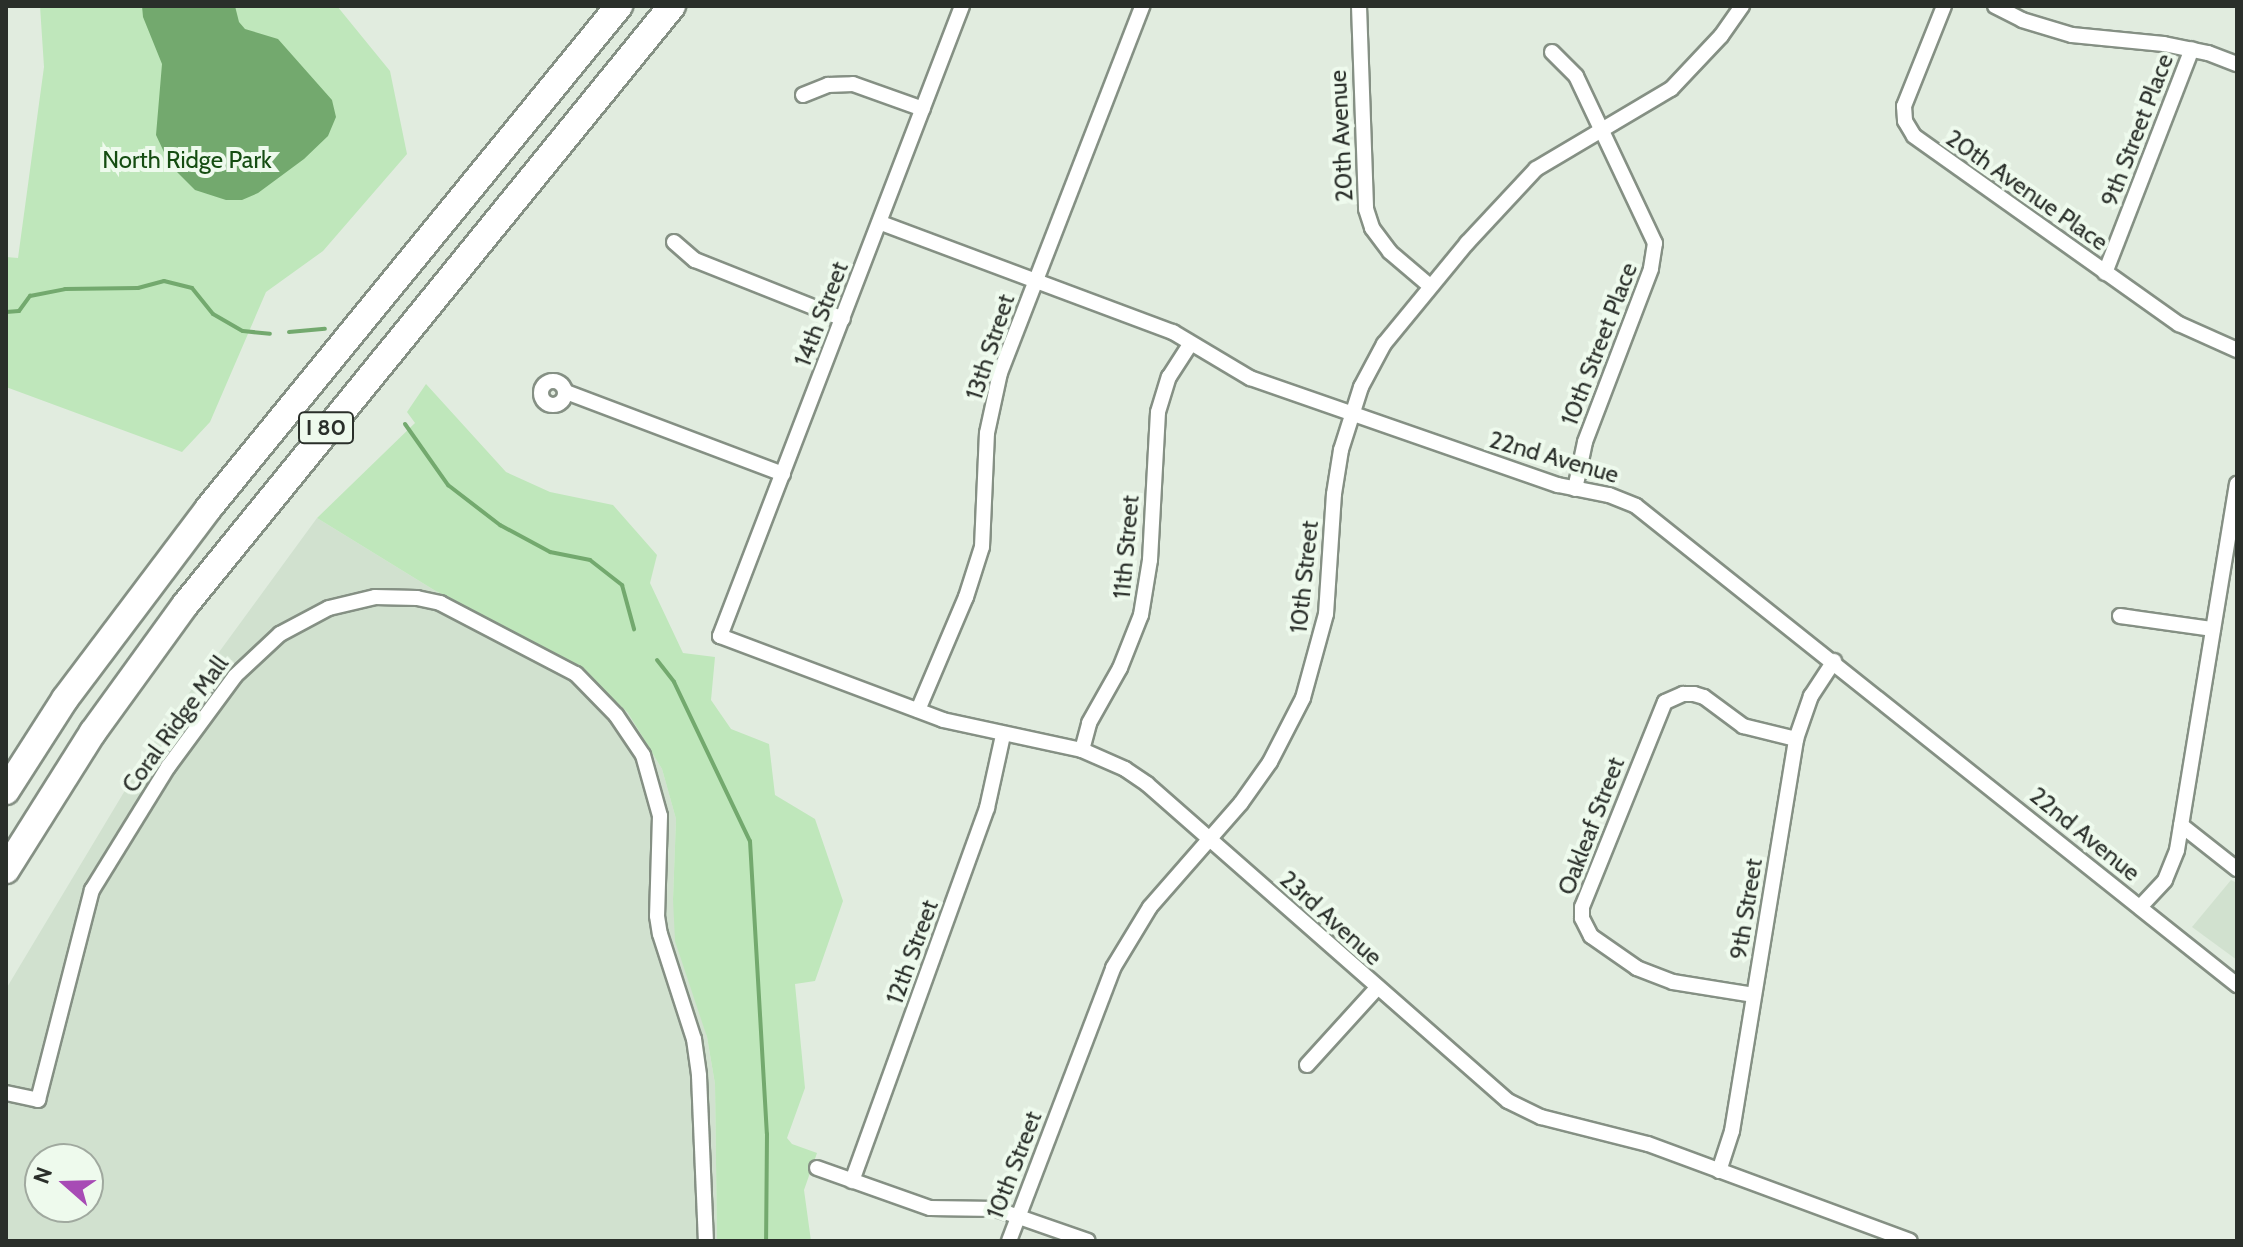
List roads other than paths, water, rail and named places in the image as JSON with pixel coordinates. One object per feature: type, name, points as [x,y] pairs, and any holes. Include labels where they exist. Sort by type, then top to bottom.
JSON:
[{"type":"highway","name":"I 80","points":[[6,791],[65,699],[198,521],[619,6]]},
{"type":"highway","name":"I 80","points":[[6,870],[93,732],[185,605],[672,6]]},
{"type":"street","name":"14th Street","points":[[720,636],[962,6]]},
{"type":"street","name":"13th Street","points":[[918,710],[975,573],[985,521],[992,406],[1000,373],[1142,6]]},
{"type":"street","name":"20th Avenue","points":[[1359,6],[1366,209],[1372,228],[1390,252],[1430,286]]},
{"type":"street","name":"10th Street","points":[[1009,1241],[1113,968],[1150,907],[1270,762],[1293,720],[1312,672],[1326,614],[1336,477],[1350,414],[1384,344],[1430,286],[1536,169],[1671,89],[1705,55],[1742,6]]},
{"type":"street","name":"20th Avenue Place","points":[[1944,6],[1904,106],[1907,129],[2179,324],[2237,350]]},
{"type":"street","points":[[1995,6],[2022,20],[2072,35],[2192,49],[2237,64]]},
{"type":"street","name":"9th Street Place","points":[[2105,273],[2192,49]]},
{"type":"street","name":"10th Street Place","points":[[1552,52],[1576,76],[1651,230],[1654,258],[1585,442],[1575,489]]},
{"type":"street","points":[[803,95],[828,85],[853,84],[923,109]]},
{"type":"street","name":"22nd Avenue","points":[[881,223],[1162,328],[1250,378],[1575,489],[1609,495],[1636,506],[2237,985]]},
{"type":"street","points":[[674,242],[695,260],[843,319]]},
{"type":"street","name":"11th Street","points":[[1082,750],[1089,723],[1120,668],[1141,615],[1150,560],[1158,412],[1169,377],[1191,343]]},
{"type":"street","points":[[566,392],[783,474]]},
{"type":"street","points":[[2141,906],[2155,893],[2172,865],[2237,484]]},
{"type":"street","name":"Coral Ridge Mall","points":[[6,1093],[38,1100],[92,890],[168,767],[235,676],[280,634],[329,608],[375,597],[417,598],[440,603],[576,674],[616,715],[643,755],[660,816],[657,916],[660,934],[694,1039],[699,1076],[706,1241]]},
{"type":"street","points":[[2120,616],[2213,629]]},
{"type":"street","name":"23rd Avenue","points":[[720,636],[918,710],[1003,735],[1082,750],[1125,769],[1147,784],[1492,1088],[1526,1111],[1606,1131],[1910,1241]]},
{"type":"street","name":"9th Street","points":[[1719,1171],[1732,1131],[1796,739],[1811,696],[1834,661]]},
{"type":"street","name":"Oakleaf Street","points":[[1754,995],[1673,982],[1637,968],[1591,936],[1582,918],[1582,907],[1665,702],[1683,694],[1694,694],[1704,697],[1743,726],[1796,739]]},
{"type":"street","name":"12th Street","points":[[852,1181],[987,808],[1003,735]]},
{"type":"street","points":[[2181,825],[2237,869]]},
{"type":"street","points":[[1307,1065],[1377,988]]},
{"type":"street","points":[[817,1168],[930,1208],[996,1209],[1088,1241]]},
{"type":"waterway","points":[[6,312],[19,311],[30,296],[65,289],[138,288],[164,281],[192,288],[213,314],[243,331],[270,334]]},
{"type":"waterway","points":[[289,332],[325,329]]},
{"type":"waterway","points":[[405,424],[448,485],[500,525],[550,552],[590,560],[622,585],[634,629]]},
{"type":"waterway","points":[[657,660],[674,682],[750,841],[767,1134],[766,1241]]},
{"type":"park label","name":"North Ridge Park","points":[[187,160]]}]
